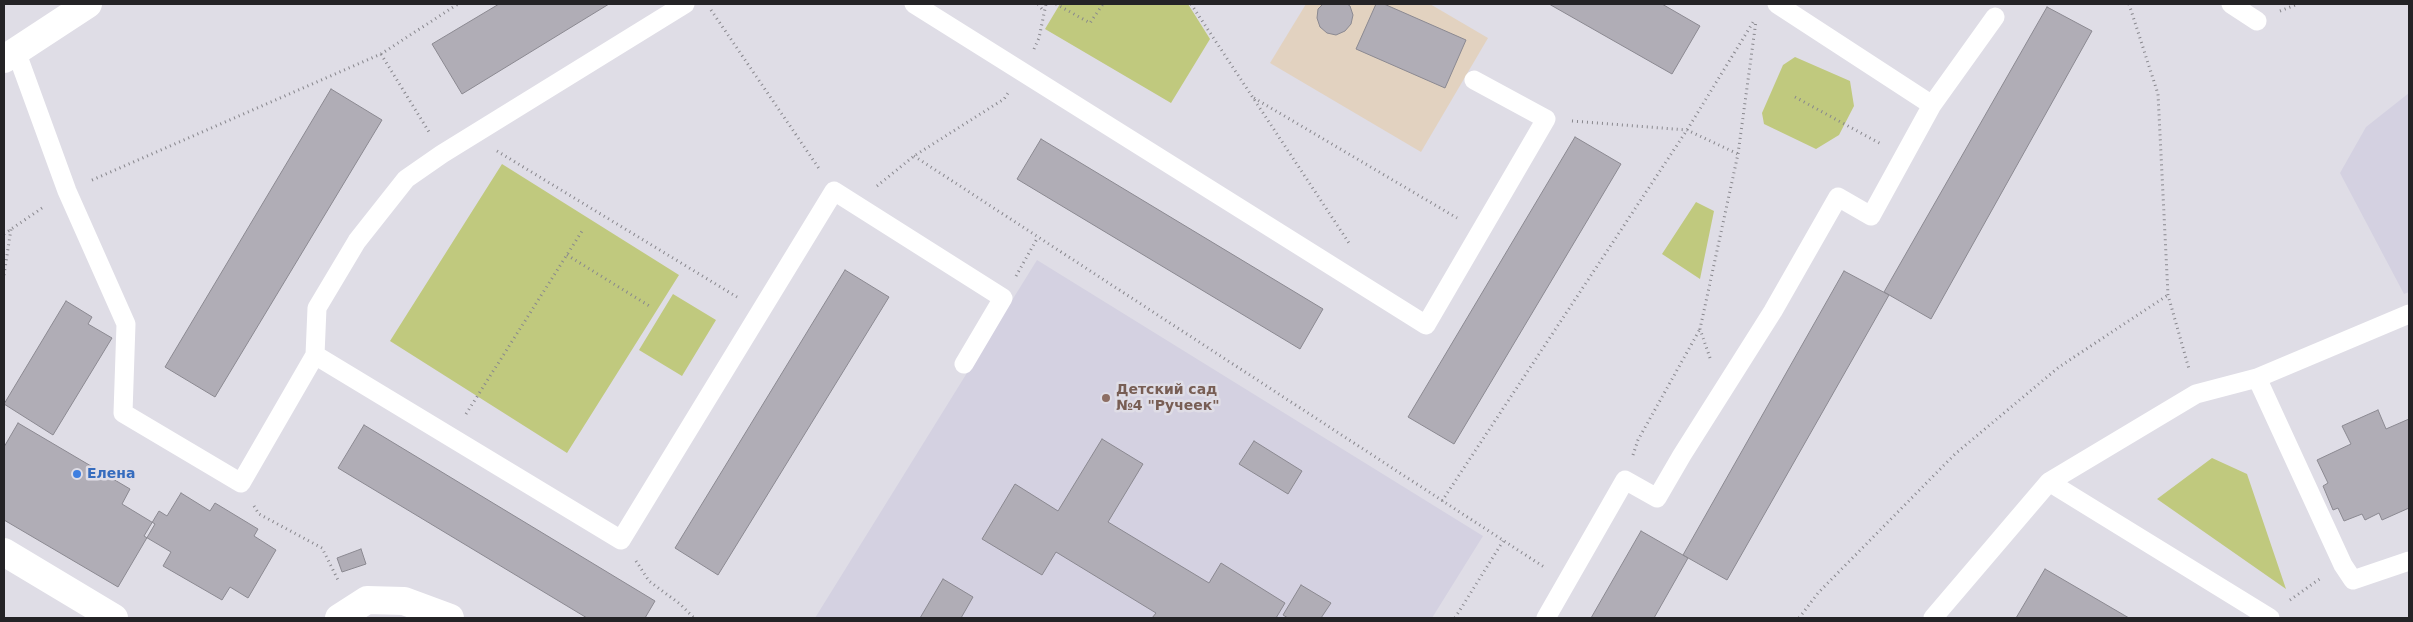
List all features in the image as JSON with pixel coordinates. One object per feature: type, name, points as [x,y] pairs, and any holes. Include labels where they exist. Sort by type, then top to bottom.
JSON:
[{"type":"street","points":[[10,55],[88,4]]},
{"type":"street","points":[[4,552],[114,618]]},
{"type":"street","points":[[346,614],[367,600],[404,601],[450,618]]},
{"type":"lane","points":[[10,55],[67,191],[126,324],[123,413],[240,483],[315,355],[317,308],[357,242],[406,179],[442,154],[685,4]]},
{"type":"lane","points":[[914,4],[1426,325],[1546,119],[1474,80]]},
{"type":"lane","points":[[1777,4],[1932,105]]},
{"type":"lane","points":[[2231,4],[2257,21]]},
{"type":"lane","points":[[1546,618],[1625,480],[1657,498],[1773,311],[1838,197],[1871,216],[1932,105],[1995,17]]},
{"type":"lane","points":[[315,355],[621,540],[834,191],[1003,298],[964,364]]},
{"type":"lane","points":[[1933,618],[2049,482],[2196,394],[2257,378],[2409,314]]},
{"type":"lane","points":[[2257,378],[2343,565],[2353,580],[2409,561]]},
{"type":"lane","points":[[2049,482],[2270,618]]},
{"type":"path","points":[[446,4],[447,11]]},
{"type":"path","points":[[4,234],[67,191],[381,54],[458,4]]},
{"type":"path","points":[[707,4],[834,191]]},
{"type":"path","points":[[1038,4],[1044,12]]},
{"type":"path","points":[[854,203],[914,156],[1004,99],[1023,72],[1039,38],[1046,4]]},
{"type":"path","points":[[1056,4],[1090,23],[1103,4]]},
{"type":"path","points":[[1191,4],[1350,244]]},
{"type":"path","points":[[2129,4],[2158,94],[2168,295],[2196,394]]},
{"type":"path","points":[[1625,480],[1638,440],[1700,329],[1738,154],[1756,11]]},
{"type":"path","points":[[1442,501],[1687,130],[1756,18]]},
{"type":"path","points":[[381,54],[442,154]]},
{"type":"path","points":[[1795,97],[1903,157]]},
{"type":"path","points":[[1253,98],[1480,232]]},
{"type":"path","points":[[1578,122],[1687,130],[1738,154]]},
{"type":"path","points":[[473,136],[760,312]]},
{"type":"path","points":[[914,156],[1503,541],[1568,581]]},
{"type":"path","points":[[4,275],[11,229]]},
{"type":"path","points":[[451,438],[582,231]]},
{"type":"path","points":[[1003,298],[1038,237]]},
{"type":"path","points":[[567,255],[651,307]]},
{"type":"path","points":[[1799,618],[1818,593],[1955,454],[2060,367],[2168,295]]},
{"type":"path","points":[[1700,329],[1722,392]]},
{"type":"path","points":[[240,483],[259,514],[322,548],[346,614]]},
{"type":"path","points":[[1455,618],[1503,541]]},
{"type":"path","points":[[2292,597],[2343,565]]},
{"type":"path","points":[[656,586],[680,604],[694,618]]},
{"type":"shaded area","points":[[1306,4],[1430,4],[1488,38],[1421,152],[1270,63]]},
{"type":"shaded area","points":[[2409,93],[2409,292],[2404,294],[2340,173],[2366,127]]},
{"type":"shaded area","name":"Детский сад №4 \"Ручеек\"","points":[[1037,260],[1483,536],[1432,618],[815,618]]},
{"type":"green space","points":[[1060,4],[1188,4],[1210,39],[1171,103],[1045,29]]},
{"type":"green space","points":[[1795,57],[1850,81],[1854,106],[1839,135],[1816,149],[1764,124],[1762,113],[1783,65]]},
{"type":"green space","points":[[502,164],[679,275],[567,453],[390,341]]},
{"type":"green space","points":[[1696,202],[1714,211],[1700,279],[1662,254]]},
{"type":"green space","points":[[673,294],[716,320],[682,376],[639,350]]},
{"type":"green space","points":[[2212,458],[2247,474],[2286,589],[2157,499]]},
{"type":"building","points":[[499,4],[609,4],[462,94],[432,44]]},
{"type":"building","points":[[1323,4],[1347,4],[1350,6],[1353,15],[1351,24],[1345,31],[1336,35],[1327,33],[1320,27],[1317,18],[1318,9]]},
{"type":"building","points":[[1376,4],[1384,4],[1466,40],[1445,88],[1356,49]]},
{"type":"building","points":[[1549,4],[1662,4],[1700,26],[1672,74]]},
{"type":"building","points":[[2047,7],[2092,31],[1931,319],[1884,292]]},
{"type":"building","points":[[331,89],[382,120],[215,397],[165,367]]},
{"type":"building","points":[[1575,137],[1621,164],[1454,444],[1408,417]]},
{"type":"building","points":[[1041,139],[1323,309],[1300,349],[1017,179]]},
{"type":"building","points":[[845,270],[889,297],[718,575],[675,548]]},
{"type":"building","points":[[1844,271],[1889,295],[1727,580],[1683,555]]},
{"type":"building","points":[[66,301],[92,317],[88,324],[112,338],[53,435],[4,404]]},
{"type":"building","points":[[2378,410],[2386,429],[2409,419],[2409,508],[2382,520],[2379,513],[2365,520],[2362,514],[2344,521],[2338,508],[2333,510],[2323,486],[2328,483],[2317,460],[2351,444],[2342,426]]},
{"type":"building","points":[[18,423],[130,489],[122,504],[155,524],[118,587],[4,520],[4,447]]},
{"type":"building","points":[[364,425],[655,601],[645,618],[587,618],[338,468]]},
{"type":"building","points":[[1102,439],[1143,464],[1108,522],[1209,583],[1221,563],[1285,603],[1276,618],[1152,618],[1156,613],[1056,552],[1042,575],[982,539],[1015,484],[1058,511]]},
{"type":"building","points":[[1254,441],[1302,471],[1288,494],[1239,464]]},
{"type":"building","points":[[181,493],[210,511],[215,503],[258,529],[254,536],[276,550],[248,598],[230,587],[222,600],[163,566],[171,552],[144,536],[159,511],[167,516]]},
{"type":"building","points":[[1641,531],[1688,558],[1654,618],[1591,618]]},
{"type":"building","points":[[361,549],[366,564],[342,572],[337,558]]},
{"type":"building","points":[[2045,569],[2129,618],[2016,618]]},
{"type":"building","points":[[943,579],[973,597],[961,618],[920,618]]},
{"type":"building","points":[[1301,585],[1331,603],[1321,618],[1288,618],[1283,615]]},
{"type":"place","name":"Детский сад №4 \"Ручеек\"","points":[[1106,398]]},
{"type":"place","name":"Елена","points":[[77,474]]}]
